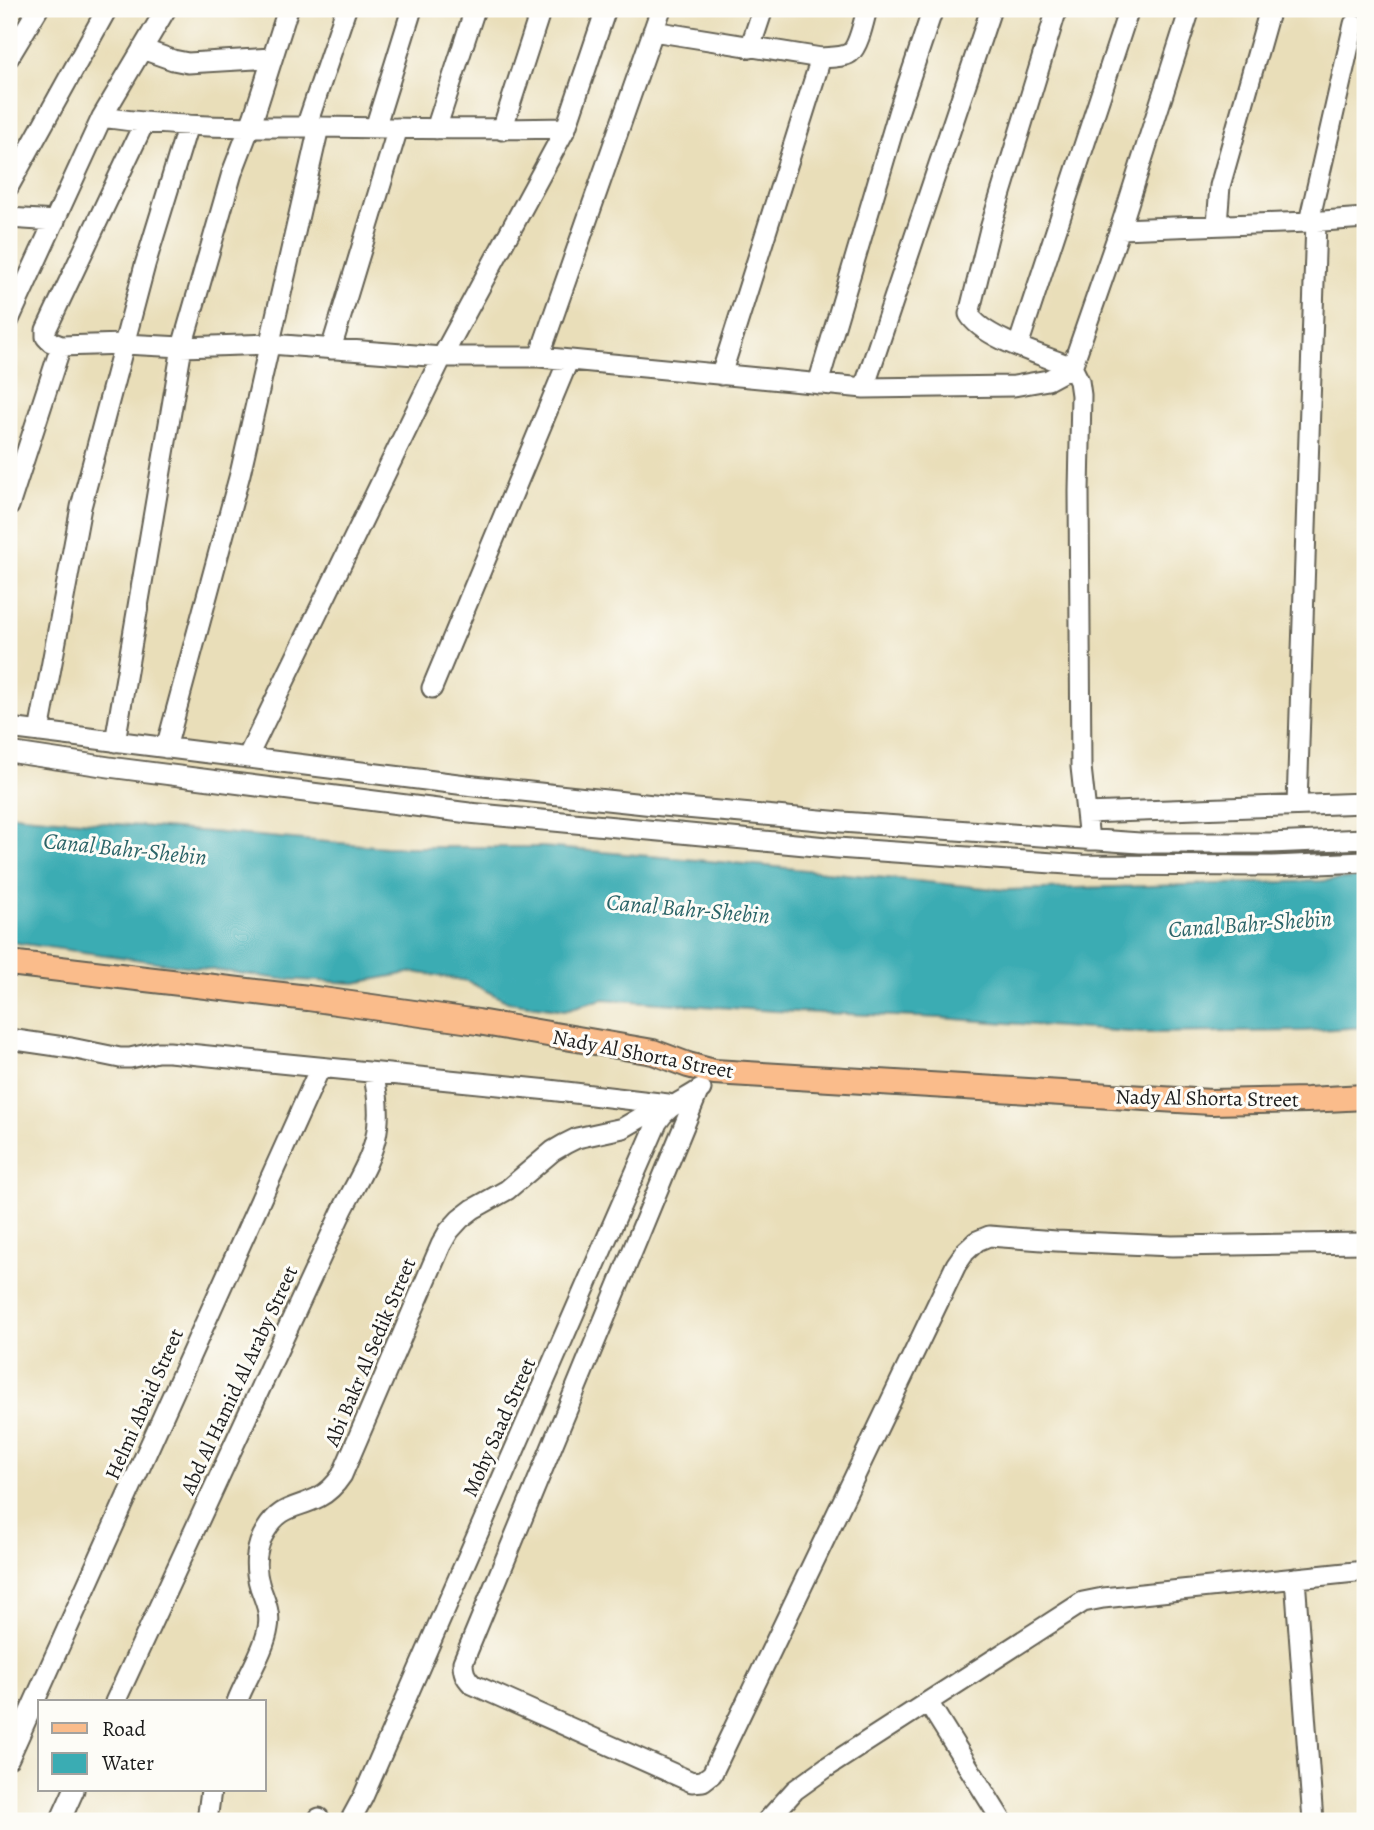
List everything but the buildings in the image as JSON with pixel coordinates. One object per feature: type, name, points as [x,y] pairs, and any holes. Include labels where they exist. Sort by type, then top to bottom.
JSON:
[{"type":"main road","name":"Nady Al Shorta Street","points":[[9,962],[308,998],[478,1022],[653,1052],[714,1072],[1211,1102],[1365,1097]]},
{"type":"street","points":[[9,57],[38,9]]},
{"type":"street","points":[[9,186],[107,9]]},
{"type":"street","points":[[9,320],[102,117],[166,9]]},
{"type":"street","points":[[115,742],[182,347],[229,186],[288,9]]},
{"type":"street","points":[[166,748],[240,474],[270,344],[313,127],[346,9]]},
{"type":"street","points":[[374,128],[412,9]]},
{"type":"street","points":[[436,129],[475,9]]},
{"type":"street","points":[[502,130],[541,9]]},
{"type":"street","points":[[247,758],[442,357],[566,128],[606,9]]},
{"type":"street","points":[[539,357],[661,9]]},
{"type":"street","points":[[750,48],[763,9]]},
{"type":"street","points":[[653,32],[821,58],[840,56],[851,52],[857,43],[867,9]]},
{"type":"street","points":[[818,384],[899,110],[933,9]]},
{"type":"street","points":[[864,388],[991,9]]},
{"type":"street","points":[[1057,9],[990,229],[969,314],[973,322],[989,333],[1072,367],[1079,381],[1081,767],[1089,840]]},
{"type":"street","points":[[1018,346],[1129,9]]},
{"type":"street","points":[[144,123],[48,324],[46,337],[61,346],[124,344],[182,347],[270,344],[442,357],[539,357],[864,388],[1014,386],[1048,380],[1072,367],[1120,229],[1189,9]]},
{"type":"street","points":[[1217,224],[1220,186],[1270,9]]},
{"type":"street","points":[[1297,805],[1313,222],[1354,24]]},
{"type":"street","points":[[142,49],[188,63],[272,58]]},
{"type":"street","points":[[721,375],[821,58]]},
{"type":"street","points":[[102,117],[144,123],[250,127],[502,130],[566,128]]},
{"type":"street","points":[[38,732],[81,508],[145,265],[188,125]]},
{"type":"street","points":[[331,349],[398,128]]},
{"type":"street","points":[[9,218],[55,221]]},
{"type":"street","points":[[1120,229],[1365,218]]},
{"type":"street","points":[[9,506],[61,346]]},
{"type":"street","points":[[432,688],[568,360]]},
{"type":"street","points":[[9,728],[474,786],[842,822],[1140,843],[1270,843],[1365,839]]},
{"type":"street","points":[[9,752],[470,813],[837,848],[1082,865],[1273,866],[1365,862]]},
{"type":"street","points":[[1086,813],[1365,803]]},
{"type":"street","points":[[9,1039],[120,1058],[169,1052],[672,1105]]},
{"type":"street","name":"Helmi Abaid Street","points":[[9,1758],[320,1068]]},
{"type":"street","name":"Mohy Saad Street","points":[[349,1821],[368,1784],[657,1123],[672,1105],[698,1091],[714,1072]]},
{"type":"street","name":"Abd Al Hamid Al Araby Street","points":[[116,1700],[337,1222],[371,1157],[379,1115],[373,1073]]},
{"type":"street","points":[[698,1091],[463,1662],[466,1678],[472,1684],[692,1782],[712,1774],[956,1265],[977,1241],[989,1236],[1172,1246],[1365,1243]]},
{"type":"street","name":"Abi Bakr Al Sedik Street","points":[[238,1700],[269,1627],[269,1613],[257,1574],[257,1553],[264,1532],[283,1511],[317,1498],[335,1485],[342,1475],[449,1231],[473,1209],[507,1190],[565,1144],[577,1138],[623,1128],[647,1114],[672,1105]]},
{"type":"street","points":[[767,1821],[795,1790],[827,1767],[1083,1602],[1365,1572]]},
{"type":"street","points":[[1295,1578],[1313,1821]]},
{"type":"street","points":[[928,1702],[1002,1821]]},
{"type":"street","points":[[60,1821],[73,1792]]},
{"type":"street","points":[[206,1821],[212,1792]]},
{"type":"water","name":"Canal Bahr-Shebin","points":[[9,814],[386,847],[542,847],[1006,890],[1322,881],[1365,877],[1365,1027],[1303,1031],[1142,1033],[941,1018],[774,1011],[603,999],[565,1010],[508,1002],[467,981],[414,972],[355,983],[280,979],[9,942]]}]
